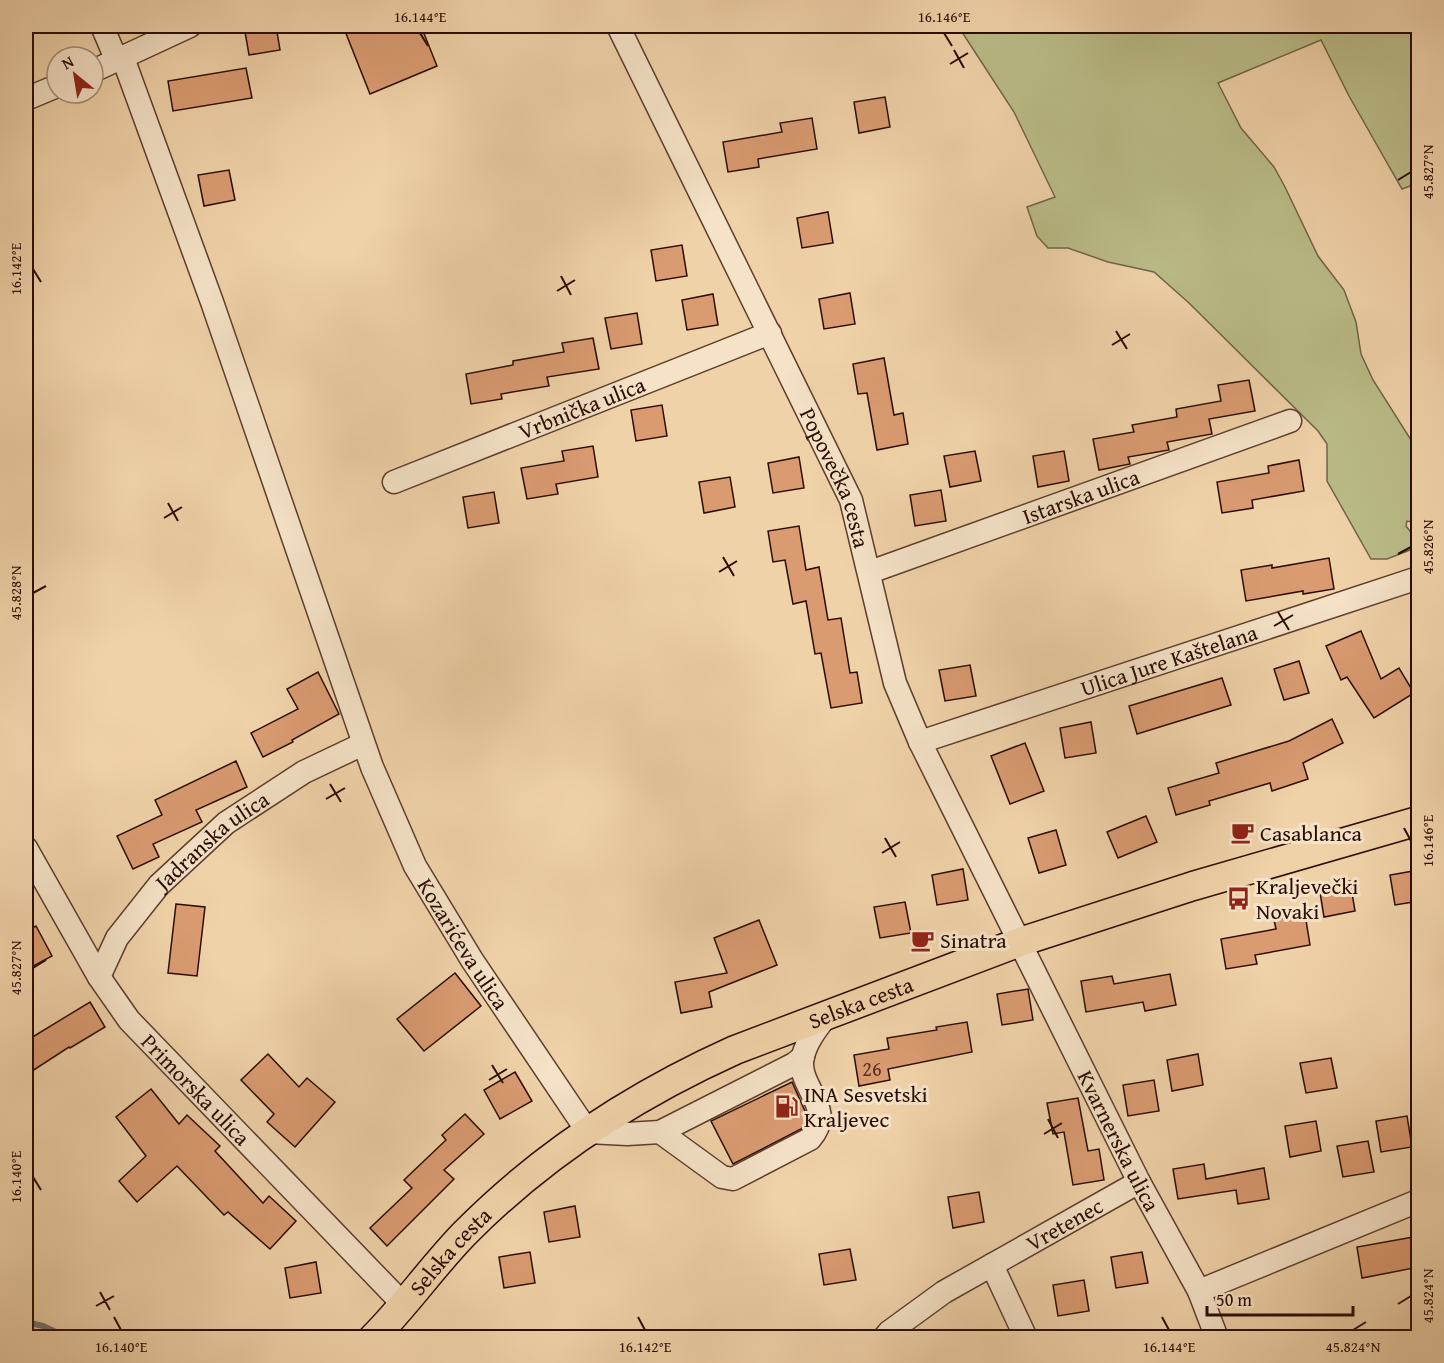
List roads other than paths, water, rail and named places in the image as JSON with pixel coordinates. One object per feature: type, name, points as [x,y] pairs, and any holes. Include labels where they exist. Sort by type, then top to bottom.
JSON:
[{"type":"main road","name":"Selska cesta","points":[[378,1334],[463,1235],[520,1182],[628,1105],[698,1067],[827,1014],[1020,942],[1193,886],[1419,821]]},
{"type":"street","points":[[102,26],[120,60]]},
{"type":"street","points":[[105,66],[190,26]]},
{"type":"street","name":"Popovečka cesta","points":[[618,26],[851,500],[895,683],[920,742],[1020,942]]},
{"type":"street","name":"Kozarićeva ulica","points":[[120,60],[212,302],[363,744],[416,866],[472,960],[588,1132]]},
{"type":"street","points":[[26,99],[45,91]]},
{"type":"street","name":"Vrbnička ulica","points":[[394,482],[770,333]]},
{"type":"street","name":"Istarska ulica","points":[[870,572],[1290,421]]},
{"type":"street","name":"Ulica Jure Kaštelana","points":[[920,742],[1419,578]]},
{"type":"street","name":"Jadranska ulica","points":[[99,977],[117,938],[159,885],[226,823],[304,772],[363,744]]},
{"type":"street","name":"Primorska ulica","points":[[26,848],[99,977],[129,1020],[403,1304]]},
{"type":"street","name":"Kvarnerska ulica","points":[[1020,942],[1138,1182],[1199,1291],[1216,1338]]},
{"type":"street","points":[[660,1132],[722,1177],[733,1179],[810,1139],[817,1131],[821,1121],[803,1070],[803,1057],[810,1040],[827,1014]]},
{"type":"street","points":[[588,1132],[627,1134],[660,1132],[794,1064],[803,1057]]},
{"type":"street","name":"Vretenec","points":[[884,1338],[944,1292],[1138,1182]]},
{"type":"street","points":[[1199,1291],[1419,1201]]},
{"type":"street","points":[[992,1265],[1026,1338]]},
{"type":"waterway","points":[[26,1322],[43,1326],[69,1338]]},
{"type":"place","name":"Casablanca","points":[[1242,833]]},
{"type":"place","name":"Kraljevečki Novaki","points":[[1238,899]]},
{"type":"place","name":"Sinatra","points":[[922,940]]},
{"type":"place","name":"INA Sesvetski Kraljevec","points":[[786,1107]]}]
